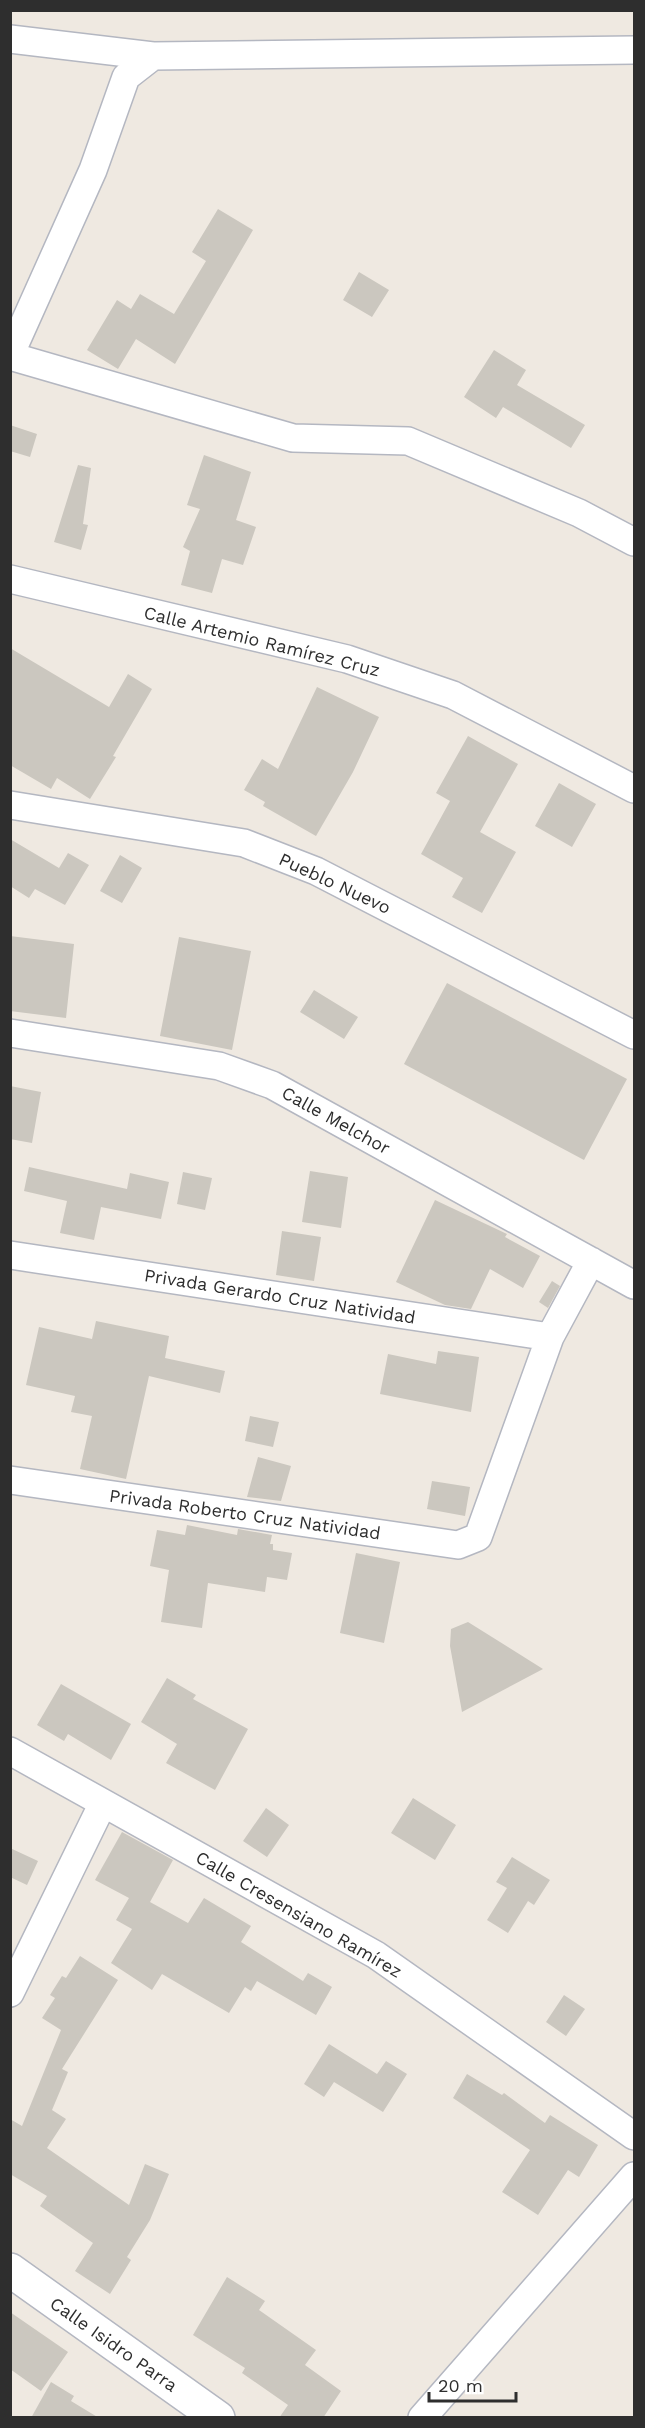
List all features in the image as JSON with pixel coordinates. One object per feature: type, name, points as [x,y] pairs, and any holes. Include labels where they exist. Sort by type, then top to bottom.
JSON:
[{"type":"street","points":[[10,39],[153,56],[634,50]]},
{"type":"street","points":[[153,56],[126,77],[93,170],[10,355],[293,438],[408,441],[579,513],[634,542]]},
{"type":"street","name":"Calle Artemio Ramírez Cruz","points":[[10,579],[347,659],[453,695],[634,789]]},
{"type":"street","name":"Pueblo Nuevo","points":[[10,805],[244,843],[316,871],[634,1035]]},
{"type":"street","name":"Calle Melchor","points":[[10,1033],[219,1066],[272,1085],[634,1285]]},
{"type":"street","name":"Privada Gerardo Cruz Natividad","points":[[10,1255],[550,1337]]},
{"type":"street","points":[[550,1337],[591,1261]]},
{"type":"street","name":"Privada Roberto Cruz Natividad","points":[[10,1480],[458,1545],[478,1536],[550,1337]]},
{"type":"street","name":"Calle Cresensiano Ramírez","points":[[10,1751],[376,1955],[634,2136]]},
{"type":"street","points":[[10,1993],[103,1803]]},
{"type":"street","points":[[422,2418],[634,2176]]},
{"type":"street","name":"Calle Isidro Parra","points":[[10,2270],[218,2418]]},
{"type":"building","points":[[218,209],[253,230],[175,364],[136,339],[118,369],[87,350],[117,300],[131,309],[140,294],[174,314],[206,261],[192,252]]},
{"type":"building","points":[[359,272],[389,290],[372,317],[343,300]]},
{"type":"building","points":[[494,350],[526,370],[517,385],[585,425],[571,448],[503,407],[496,418],[464,397]]},
{"type":"building","points":[[10,425],[37,434],[30,457],[10,451]]},
{"type":"building","points":[[204,455],[251,472],[236,520],[256,527],[243,565],[222,559],[212,593],[181,585],[190,551],[183,547],[200,509],[187,505]]},
{"type":"building","points":[[78,465],[91,468],[83,524],[88,525],[81,550],[54,542]]},
{"type":"building","points":[[10,648],[109,707],[128,674],[152,689],[113,756],[116,757],[90,799],[57,778],[51,789],[10,765]]},
{"type":"building","points":[[317,687],[379,717],[353,772],[316,836],[263,806],[265,802],[244,790],[262,759],[278,769]]},
{"type":"building","points":[[468,736],[518,764],[480,832],[516,852],[482,913],[452,897],[463,878],[421,854],[450,801],[436,793]]},
{"type":"building","points":[[559,783],[596,804],[572,847],[535,826]]},
{"type":"building","points":[[10,839],[59,868],[68,853],[89,865],[65,905],[35,889],[29,898],[10,886]]},
{"type":"building","points":[[120,855],[142,868],[122,903],[100,891]]},
{"type":"building","points":[[10,936],[74,944],[66,1018],[10,1011]]},
{"type":"building","points":[[179,937],[251,951],[232,1050],[160,1036]]},
{"type":"building","points":[[447,983],[627,1079],[584,1160],[404,1064]]},
{"type":"building","points":[[314,990],[358,1017],[344,1039],[300,1012]]},
{"type":"building","points":[[10,1086],[41,1092],[32,1143],[10,1139]]},
{"type":"building","points":[[29,1167],[127,1189],[130,1173],[169,1182],[161,1219],[101,1207],[94,1240],[60,1233],[67,1201],[24,1191]]},
{"type":"building","points":[[310,1171],[348,1177],[341,1228],[302,1222]]},
{"type":"building","points":[[183,1172],[212,1178],[205,1210],[177,1204]]},
{"type":"building","points":[[435,1200],[507,1234],[505,1237],[540,1256],[523,1288],[490,1269],[471,1309],[445,1305],[396,1282]]},
{"type":"building","points":[[282,1231],[321,1237],[314,1281],[276,1275]]},
{"type":"building","points":[[552,1281],[560,1286],[548,1308],[539,1302]]},
{"type":"building","points":[[96,1321],[169,1336],[165,1358],[225,1371],[220,1393],[149,1376],[126,1479],[80,1469],[92,1416],[71,1412],[75,1396],[26,1385],[39,1327],[92,1339]]},
{"type":"building","points":[[438,1351],[479,1357],[471,1412],[380,1394],[388,1354],[436,1364]]},
{"type":"building","points":[[250,1416],[279,1422],[273,1447],[245,1441]]},
{"type":"building","points":[[258,1457],[291,1466],[281,1501],[247,1497]]},
{"type":"building","points":[[432,1481],[470,1487],[465,1516],[427,1509]]},
{"type":"building","points":[[187,1525],[237,1535],[238,1529],[272,1535],[270,1544],[273,1544],[273,1550],[292,1553],[287,1580],[267,1577],[265,1592],[208,1583],[202,1628],[161,1622],[169,1570],[150,1566],[157,1530],[185,1535]]},
{"type":"building","points":[[356,1553],[400,1562],[384,1643],[340,1633]]},
{"type":"building","points":[[468,1622],[543,1669],[462,1712],[450,1646],[451,1629]]},
{"type":"building","points":[[167,1678],[196,1695],[193,1699],[248,1729],[215,1790],[166,1763],[177,1744],[141,1722]]},
{"type":"building","points":[[61,1684],[131,1724],[111,1760],[68,1734],[64,1741],[37,1725]]},
{"type":"building","points":[[413,1798],[456,1825],[435,1860],[391,1833]]},
{"type":"building","points":[[266,1808],[289,1825],[267,1857],[243,1841]]},
{"type":"building","points":[[122,1832],[173,1860],[150,1902],[188,1923],[204,1898],[251,1926],[241,1942],[303,1981],[308,1973],[332,1987],[316,2015],[257,1981],[251,1991],[245,1987],[229,2013],[162,1974],[152,1990],[111,1963],[132,1929],[116,1920],[129,1898],[95,1880]]},
{"type":"building","points":[[10,1848],[38,1861],[27,1885],[10,1877]]},
{"type":"building","points":[[512,1857],[550,1880],[534,1905],[528,1901],[508,1933],[487,1920],[507,1888],[496,1882]]},
{"type":"building","points":[[80,1956],[118,1980],[62,2069],[68,2072],[52,2110],[66,2119],[47,2148],[129,2205],[145,2164],[169,2174],[150,2220],[127,2257],[131,2260],[110,2294],[75,2271],[93,2243],[40,2206],[47,2196],[10,2174],[10,2119],[22,2126],[61,2030],[42,2018],[55,1998],[50,1995],[62,1976],[66,1978]]},
{"type":"building","points":[[564,1995],[585,2009],[566,2036],[546,2022]]},
{"type":"building","points":[[329,2044],[377,2074],[386,2061],[407,2074],[383,2112],[334,2082],[324,2097],[304,2084]]},
{"type":"building","points":[[467,2074],[502,2095],[504,2093],[545,2123],[550,2115],[598,2145],[579,2177],[568,2170],[538,2215],[502,2192],[530,2150],[453,2098]]},
{"type":"building","points":[[227,2277],[265,2301],[259,2310],[316,2350],[305,2365],[341,2391],[323,2418],[279,2418],[288,2405],[242,2373],[245,2368],[193,2335]]},
{"type":"building","points":[[10,2312],[68,2352],[41,2391],[10,2369]]},
{"type":"building","points":[[51,2382],[74,2396],[71,2401],[99,2418],[31,2418]]}]
